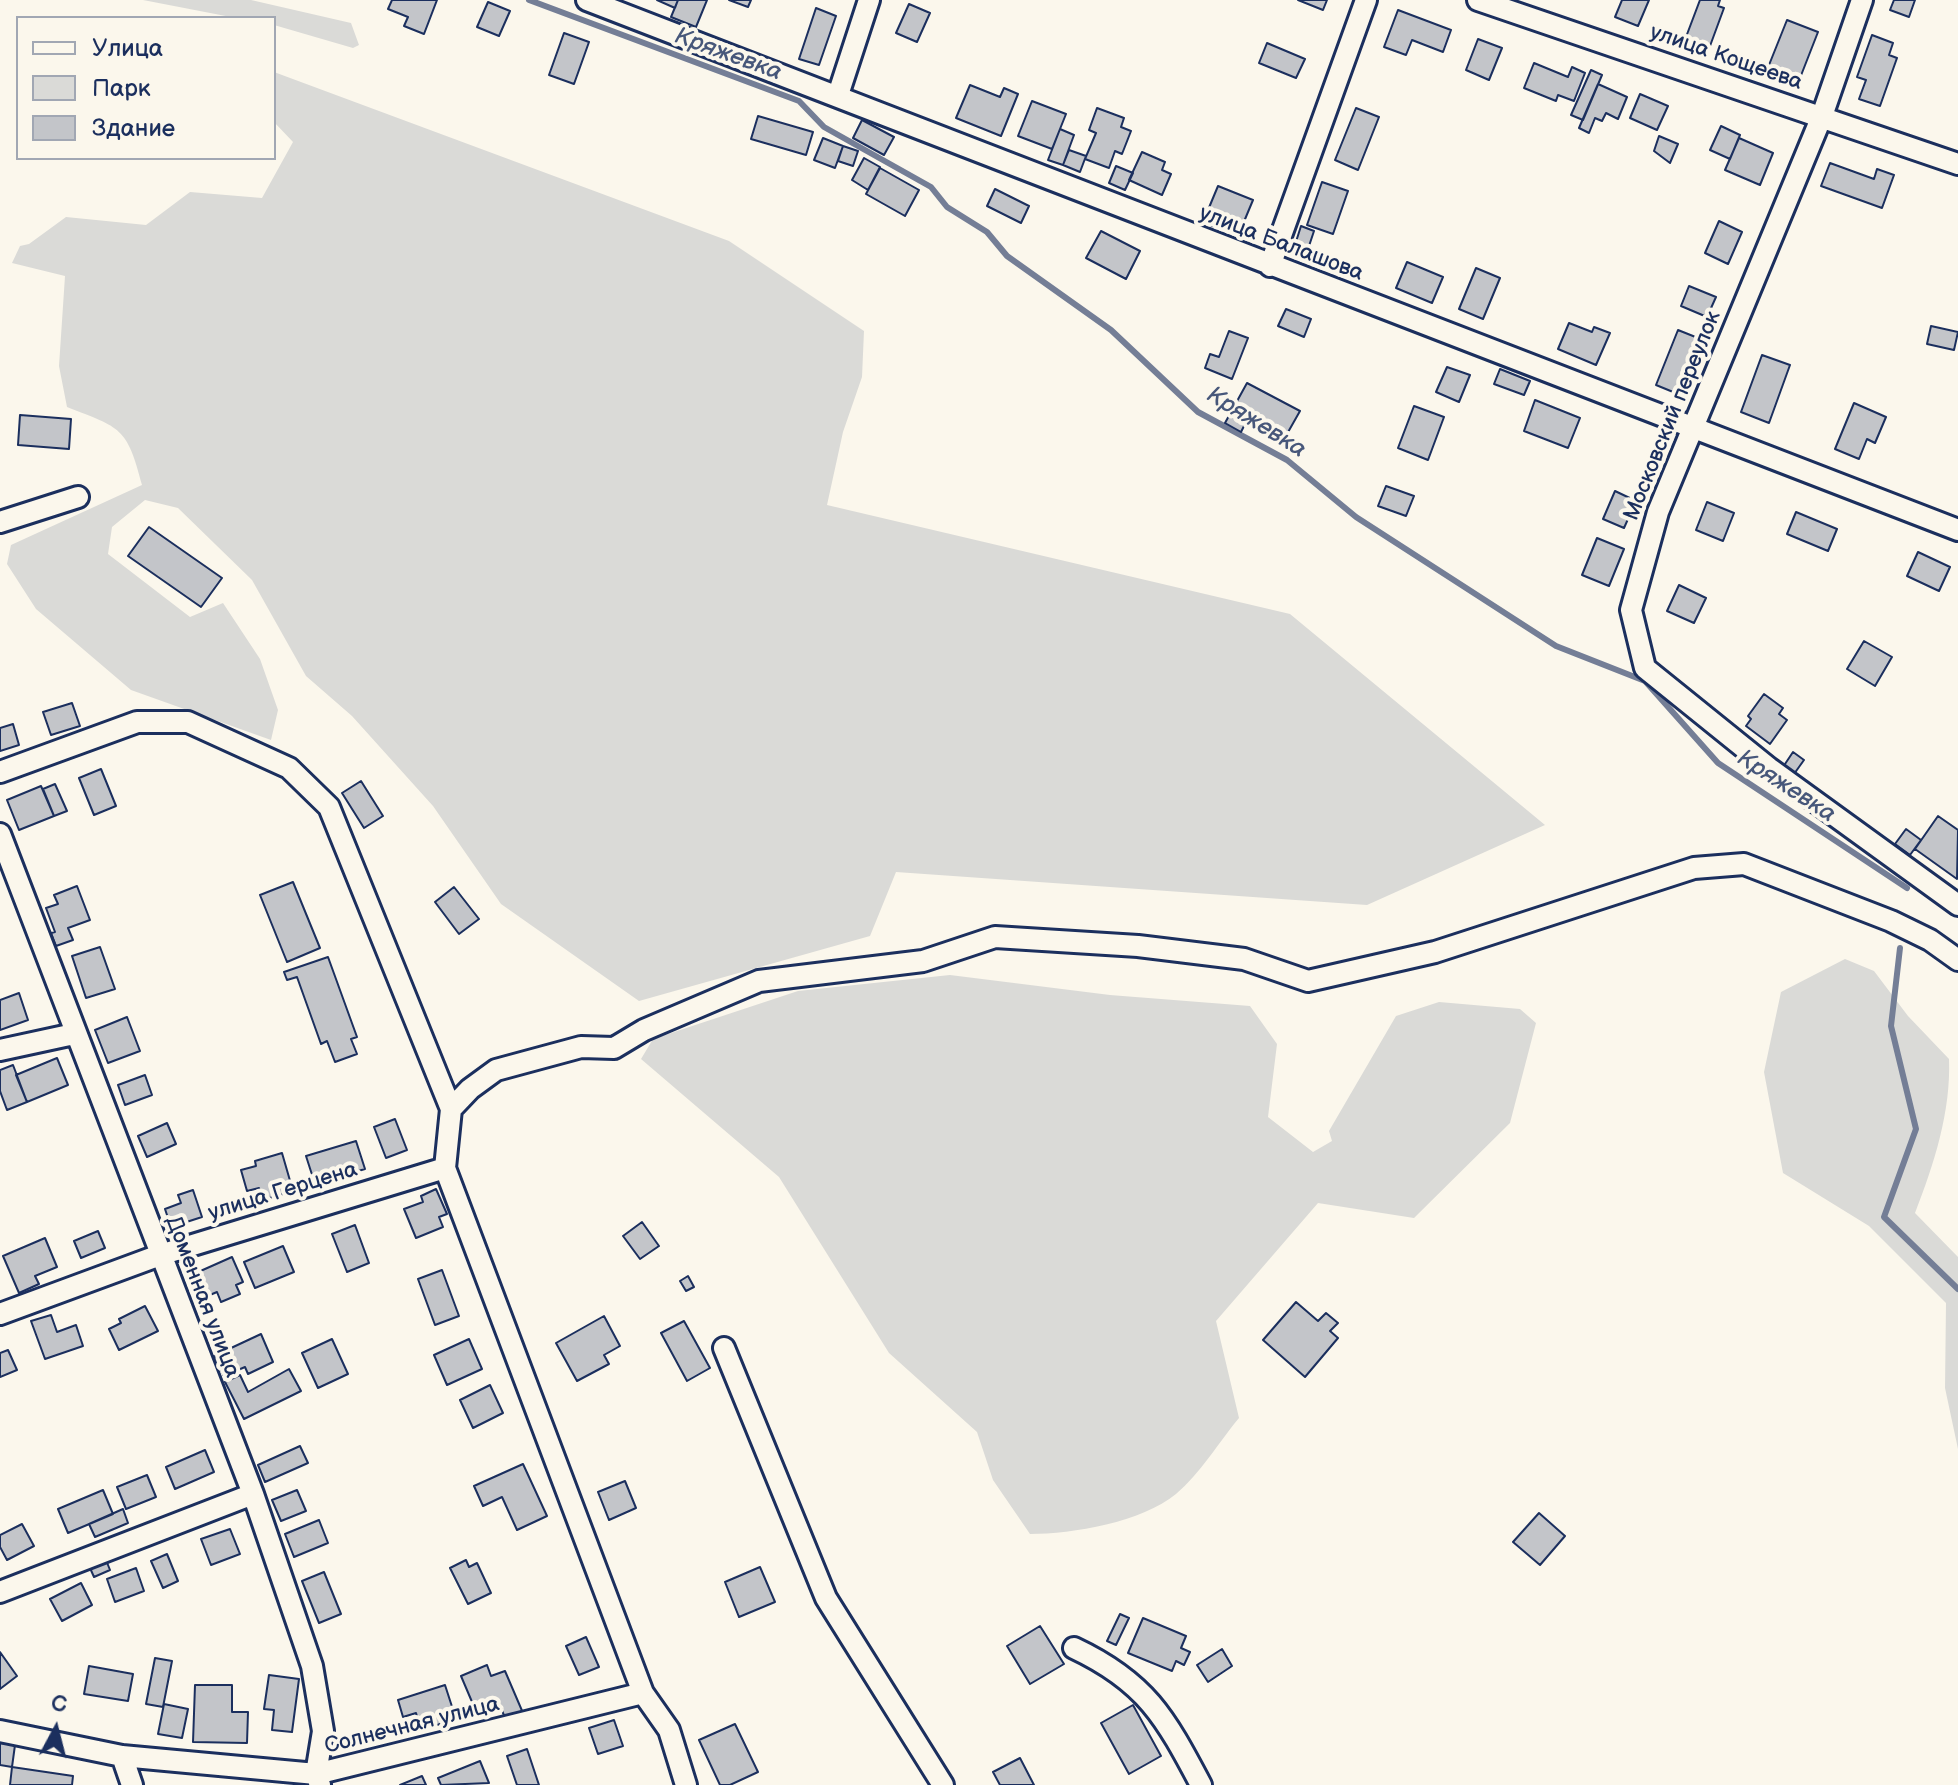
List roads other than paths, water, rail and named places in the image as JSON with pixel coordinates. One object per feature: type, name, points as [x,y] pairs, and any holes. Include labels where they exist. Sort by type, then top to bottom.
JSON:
[{"type":"street","name":"улица Балашова","points":[[587,0],[1958,530]]},
{"type":"street","points":[[838,95],[869,0]]},
{"type":"street","points":[[1270,266],[1366,0]]},
{"type":"street","name":"улица Кощеева","points":[[1478,0],[1958,164]]},
{"type":"street","name":"Московский переулок","points":[[1862,0],[1822,116],[1658,512],[1631,610],[1645,668],[1769,768],[1958,905]]},
{"type":"street","points":[[0,522],[78,497]]},
{"type":"street","points":[[0,772],[137,722],[188,722],[289,768],[329,807],[451,1109],[445,1168],[643,1693],[669,1730],[686,1785]]},
{"type":"street","name":"Доменная улица","points":[[0,834],[74,1034],[253,1494],[312,1666],[323,1731],[318,1780]]},
{"type":"street","points":[[451,1109],[470,1089],[496,1070],[581,1047],[614,1048],[644,1030],[759,981],[923,961],[995,937],[1138,946],[1244,959],[1308,981],[1435,952],[1694,868],[1744,864],[1891,921],[1930,940],[1958,960]]},
{"type":"street","points":[[0,1050],[74,1034]]},
{"type":"street","name":"улица Герцена","points":[[0,1314],[160,1255],[445,1168]]},
{"type":"street","points":[[724,1348],[826,1598],[943,1785]]},
{"type":"street","points":[[0,1592],[253,1494]]},
{"type":"street","points":[[1074,1648],[1113,1666],[1167,1720],[1201,1785]]},
{"type":"street","name":"Солнечная улица","points":[[0,1731],[122,1756],[318,1780],[643,1693]]},
{"type":"street","points":[[122,1756],[132,1785]]},
{"type":"waterway","name":"Кряжевка","points":[[529,0],[799,101],[824,127],[931,187],[947,207],[987,232],[1007,256],[1111,330],[1198,412],[1287,460],[1356,517],[1556,646],[1645,681],[1718,763],[1907,888]]},
{"type":"waterway","name":"Кряжевка","points":[[1900,948],[1891,1026],[1916,1129],[1884,1217],[1958,1289]]}]
